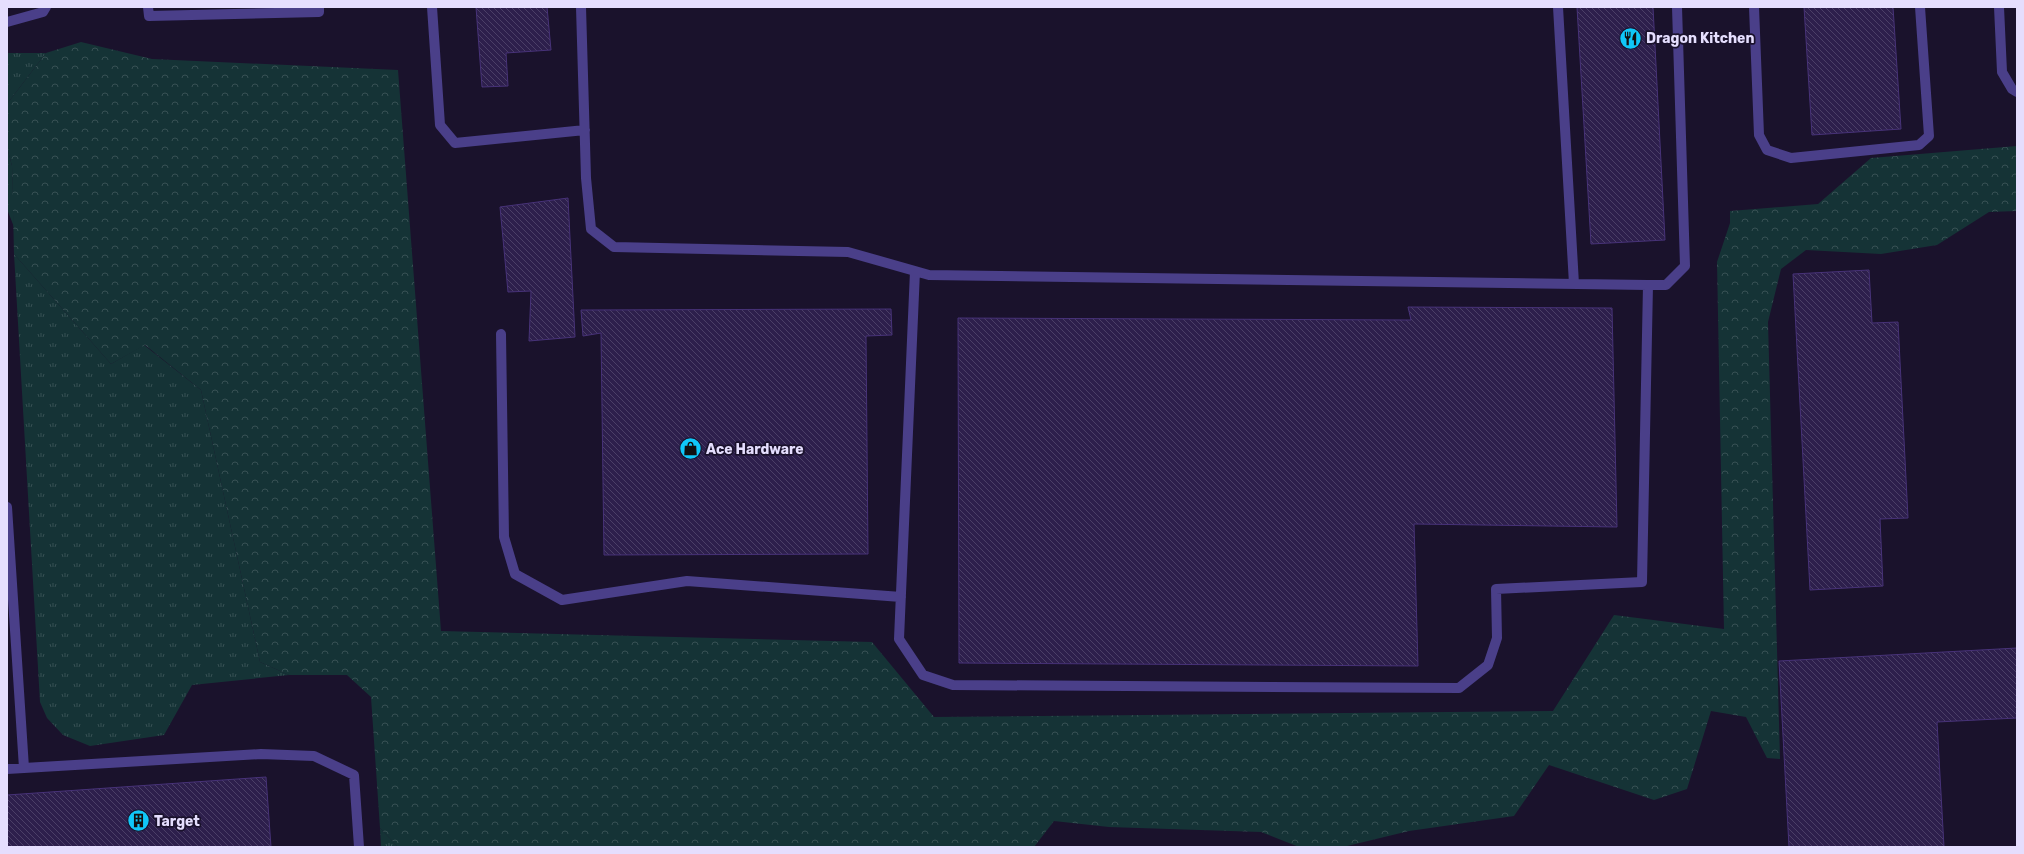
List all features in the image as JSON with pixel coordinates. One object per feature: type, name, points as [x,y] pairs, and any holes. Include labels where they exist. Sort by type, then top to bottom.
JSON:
[{"type":"lane","points":[[7,22],[43,12],[46,7]]},
{"type":"lane","points":[[148,7],[148,16],[319,12],[319,7]]},
{"type":"lane","points":[[432,7],[440,125],[454,143],[585,130]]},
{"type":"lane","points":[[580,7],[591,228],[614,247],[848,252],[915,271],[929,274],[951,275],[1648,285],[1666,285],[1685,266],[1678,7]]},
{"type":"lane","points":[[1558,7],[1574,284]]},
{"type":"lane","points":[[1754,7],[1759,135],[1767,150],[1791,158],[1919,145],[1929,136],[1920,7]]},
{"type":"lane","points":[[1999,7],[2002,72],[2012,89],[2017,92]]},
{"type":"lane","points":[[915,271],[899,639],[923,675],[953,685],[1459,688],[1488,665],[1497,638],[1496,589],[1642,582],[1648,285]]},
{"type":"lane","points":[[501,334],[504,537],[515,574],[562,600],[687,581],[901,597]]},
{"type":"lane","points":[[7,507],[24,768]]},
{"type":"lane","points":[[7,769],[261,754],[314,756],[354,774],[359,847]]},
{"type":"green space","points":[[81,42],[152,59],[398,70],[441,631],[872,642],[934,717],[1553,711],[1614,615],[1724,629],[1717,262],[1730,223],[1730,211],[1818,204],[1871,158],[2017,146],[2017,211],[1989,212],[1937,245],[1881,254],[1806,250],[1781,269],[1768,322],[1780,759],[1767,758],[1746,717],[1711,711],[1687,789],[1654,800],[1549,765],[1514,816],[1409,831],[1343,847],[1299,847],[1261,832],[1109,827],[1054,821],[1034,847],[398,847],[380,828],[371,697],[347,675],[289,675],[260,662],[201,390],[145,345],[111,364],[14,254],[12,166],[7,147],[7,104],[46,53]]},
{"type":"green space","points":[[7,53],[46,53],[7,104]]},
{"type":"green space","points":[[7,147],[12,166],[14,227],[7,209]]},
{"type":"green space","points":[[14,254],[111,364],[144,345],[201,390],[260,662],[289,675],[192,685],[164,735],[90,746],[63,735],[47,718],[40,702]]},
{"type":"green space","points":[[380,828],[398,847],[381,847]]},
{"type":"building","points":[[476,7],[547,7],[551,50],[506,53],[508,86],[482,87]]},
{"type":"building","points":[[1577,7],[1653,7],[1665,240],[1591,244]]},
{"type":"building","points":[[1804,7],[1893,7],[1901,129],[1812,135]]},
{"type":"building","points":[[568,198],[575,337],[529,341],[531,291],[508,292],[500,207]]},
{"type":"building","points":[[1869,270],[1872,323],[1898,322],[1908,518],[1880,519],[1883,586],[1810,590],[1793,274]]},
{"type":"building","points":[[1408,307],[1612,308],[1617,527],[1414,524],[1418,666],[959,663],[958,318],[1411,320]]},
{"type":"building","points":[[891,309],[892,335],[866,336],[868,554],[604,555],[601,333],[583,336],[581,310]]},
{"type":"building","points":[[2017,648],[2017,718],[1937,722],[1944,847],[1789,847],[1779,661]]},
{"type":"building","name":"Target","points":[[266,777],[271,847],[7,847],[7,795]]},
{"type":"place","name":"Dragon Kitchen","points":[[1630,38]]},
{"type":"place","name":"Ace Hardware","points":[[690,449]]},
{"type":"place","name":"Target","points":[[138,821]]}]
